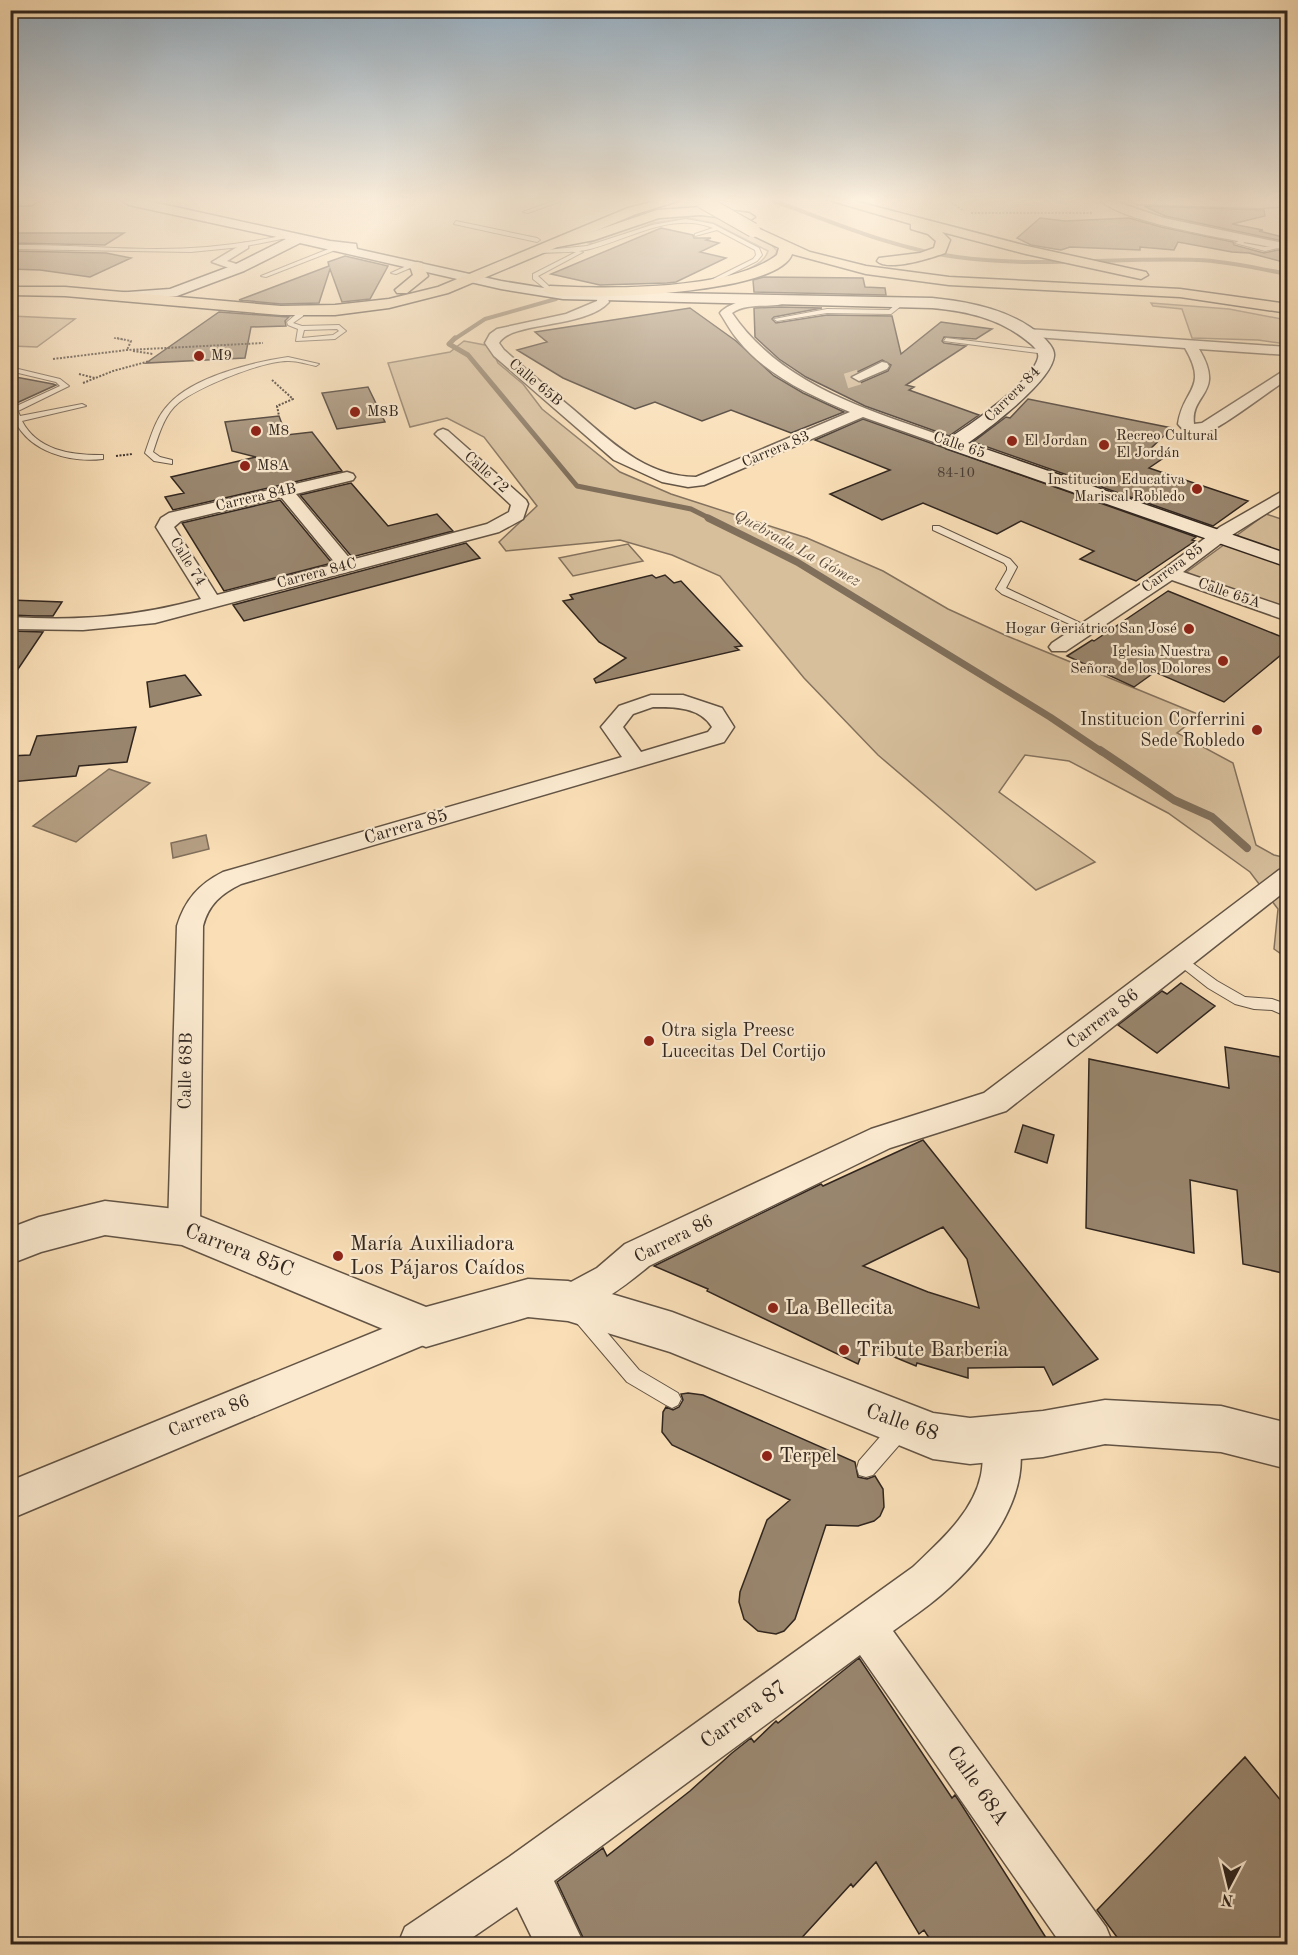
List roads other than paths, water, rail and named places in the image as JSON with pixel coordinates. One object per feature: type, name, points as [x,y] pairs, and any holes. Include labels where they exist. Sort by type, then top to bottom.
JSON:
[{"type":"main road","points":[[78,292],[248,310],[301,312],[342,310],[404,300],[428,292]]},
{"type":"main road","points":[[163,292],[269,302],[310,303],[364,298],[391,292]]},
{"type":"main road","name":"Carrera 84","points":[[559,292],[602,297],[684,292]]},
{"type":"main road","points":[[571,292],[631,292]]},
{"type":"main road","name":"Carrera 84","points":[[719,292],[797,299],[838,306],[898,302],[967,308],[1001,318],[1028,333],[1046,352],[1042,367],[995,415],[953,444]]},
{"type":"main road","points":[[1165,292],[1287,309]]},
{"type":"main road","points":[[1231,292],[1287,303]]},
{"type":"main road","points":[[120,296],[172,293]]},
{"type":"main road","name":"Calle 65","points":[[953,444],[1287,561]]},
{"type":"main road","name":"Carrera 85C","points":[[10,1246],[39,1235],[105,1218],[184,1227],[426,1327]]},
{"type":"main road","name":"Carrera 86","points":[[426,1327],[528,1298],[568,1301]]},
{"type":"main road","name":"Calle 68","points":[[568,1301],[672,1332],[933,1437],[970,1441],[1043,1434],[1105,1422],[1175,1425],[1221,1430],[1287,1446]]},
{"type":"street","name":"Calle 65B","points":[[602,297],[601,304],[585,311],[502,332],[492,340],[494,348],[620,457],[632,464],[688,483]]},
{"type":"street","name":"Calle 65","points":[[797,299],[756,301],[732,308],[726,313],[739,332],[777,370],[814,390],[861,410],[953,444]]},
{"type":"street","points":[[1028,333],[1287,351]]},
{"type":"street","points":[[1190,344],[1202,366],[1203,378],[1185,417],[1185,424],[1190,429],[1206,427],[1287,372]]},
{"type":"street","points":[[859,377],[882,366]]},
{"type":"street","points":[[814,390],[836,385]]},
{"type":"street","name":"Carrera 83","points":[[688,483],[706,480],[858,414],[861,410]]},
{"type":"street","name":"Calle 72","points":[[443,434],[520,504],[517,515]]},
{"type":"street","name":"Carrera 84B","points":[[167,522],[175,517],[347,477]]},
{"type":"street","points":[[285,491],[347,566]]},
{"type":"street","name":"Carrera 85","points":[[1059,647],[1170,573],[1217,537],[1287,494]]},
{"type":"street","points":[[1265,509],[1287,517]]},
{"type":"street","name":"Carrera 84C","points":[[10,623],[69,626],[113,624],[155,617],[492,528],[517,515]]},
{"type":"street","name":"Calle 74","points":[[167,522],[165,527],[212,602]]},
{"type":"street","name":"Calle 65A","points":[[1170,573],[1287,615]]},
{"type":"street","name":"Carrera 85","points":[[192,915],[202,896],[232,878],[635,760]]},
{"type":"street","name":"Carrera 86","points":[[568,1301],[609,1279],[637,1256],[882,1138],[995,1102],[1287,876]]},
{"type":"street","name":"Calle 68B","points":[[184,1227],[185,1072],[192,915]]},
{"type":"street","name":"Carrera 86","points":[[10,1500],[426,1327]]},
{"type":"street","name":"Carrera 87","points":[[422,1944],[525,1873],[927,1581],[957,1553],[991,1502],[1001,1472],[1001,1438]]},
{"type":"street","name":"Calle 68A","points":[[865,1627],[1089,1944]]},
{"type":"street","points":[[525,1873],[560,1944]]},
{"type":"lane","points":[[777,318],[838,306]]},
{"type":"lane","points":[[301,312],[300,316],[290,324],[301,328],[339,327],[343,331],[335,337],[298,341],[301,328]]},
{"type":"lane","points":[[946,340],[1046,352]]},
{"type":"lane","points":[[169,462],[157,459],[148,453],[163,416],[176,400],[195,389],[290,355],[316,364]]},
{"type":"lane","points":[[10,369],[58,380],[64,384],[62,389],[12,411],[28,436],[44,447],[76,458],[100,457]]},
{"type":"lane","points":[[19,419],[82,406]]},
{"type":"lane","points":[[936,528],[1007,561],[1012,571],[1001,584],[1001,590],[1086,628]]},
{"type":"lane","points":[[1180,959],[1203,978],[1246,1003],[1274,1003],[1287,1012]]},
{"type":"lane","points":[[568,1301],[633,1376],[672,1399]]},
{"type":"lane","points":[[866,1468],[902,1426]]},
{"type":"waterway","name":"Quebrada La Gómez","points":[[453,340],[485,319],[556,299]]},
{"type":"waterway","name":"Quebrada La Gómez","points":[[453,340],[449,344],[468,355],[577,486],[691,509],[711,519]]},
{"type":"waterway","name":"Quebrada La Gómez","points":[[708,518],[797,562],[1050,717],[1102,752]]},
{"type":"waterway","name":"Quebrada La Gómez","points":[[1100,750],[1174,800],[1212,817],[1247,848]]},
{"type":"tunnel","points":[[846,381],[859,377]]},
{"type":"place","name":"M9","points":[[199,356]]},
{"type":"place","name":"M8B","points":[[355,412]]},
{"type":"place","name":"M8","points":[[256,431]]},
{"type":"place","name":"El Jordan","points":[[1012,441]]},
{"type":"place","name":"Recreo Cultural El Jordán","points":[[1104,445]]},
{"type":"place","name":"M8A","points":[[245,466]]},
{"type":"place","name":"Institucion Educativa Mariscal Robledo","points":[[1197,489]]},
{"type":"place","name":"Hogar Geriátrico San José","points":[[1189,629]]},
{"type":"place","name":"Iglesia Nuestra Señora de los Dolores","points":[[1223,661]]},
{"type":"place","name":"Institucion Corferrini Sede Robledo","points":[[1257,730]]},
{"type":"place","name":"Otra sigla Preesc Lucecitas Del Cortijo","points":[[649,1041]]},
{"type":"place","name":"María Auxiliadora Los Pájaros Caídos","points":[[338,1256]]},
{"type":"place","name":"La Bellecita","points":[[773,1308]]},
{"type":"place","name":"Tribute Barberia","points":[[844,1350]]},
{"type":"place","name":"Terpel","points":[[767,1456]]}]
